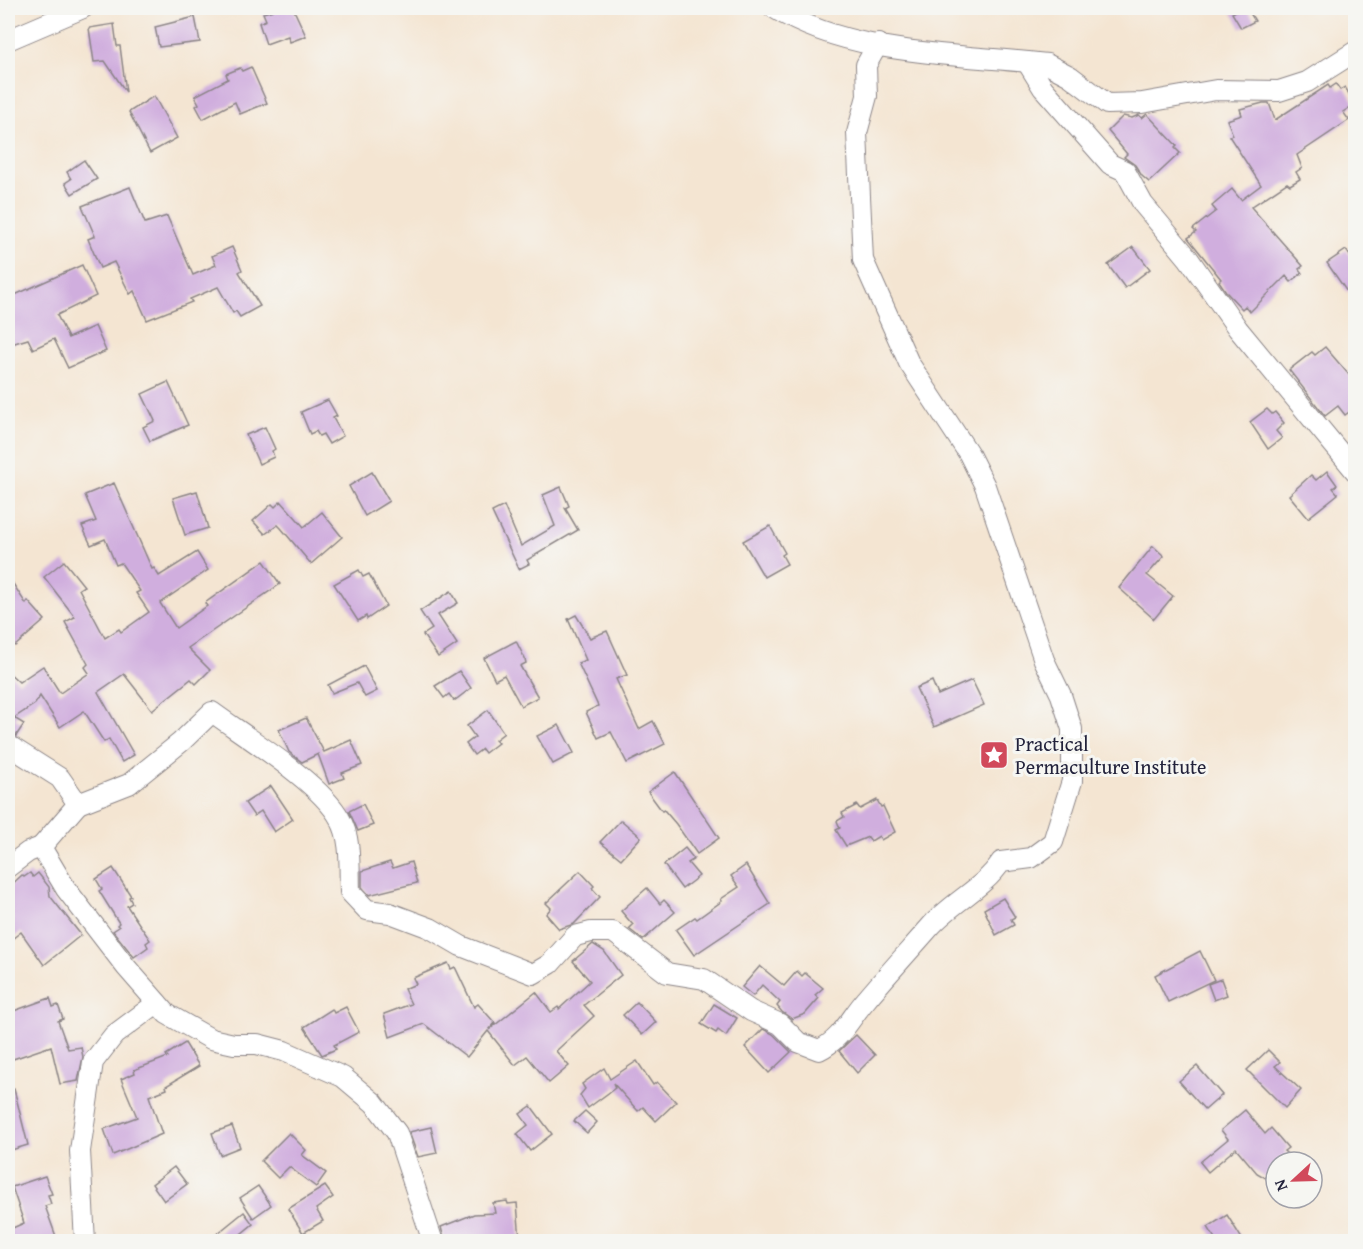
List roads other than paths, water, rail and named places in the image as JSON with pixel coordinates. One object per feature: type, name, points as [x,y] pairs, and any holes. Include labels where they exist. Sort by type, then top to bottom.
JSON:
[{"type":"street","points":[[8,39],[83,8]]},
{"type":"street","points":[[774,8],[795,21],[878,44],[1047,64],[1070,76],[1107,104],[1142,103],[1216,90],[1279,91],[1307,82],[1356,51]]},
{"type":"street","points":[[8,867],[28,852],[41,847],[78,804],[129,784],[181,742],[212,712],[314,788],[341,819],[348,852],[350,892],[367,910],[390,914],[430,928],[461,946],[504,960],[533,974],[550,964],[575,936],[591,932],[613,932],[668,973],[704,979],[751,1011],[780,1024],[798,1042],[819,1050],[830,1045],[848,1027],[864,1002],[930,927],[966,893],[989,879],[1001,862],[1031,858],[1053,842],[1072,781],[1072,729],[1061,695],[1044,660],[985,486],[969,454],[909,363],[863,260],[857,133],[867,96],[866,65],[878,44]]},
{"type":"street","points":[[1027,62],[1043,88],[1110,164],[1125,171],[1143,204],[1188,258],[1238,329],[1356,472]]},
{"type":"street","points":[[8,745],[60,778],[78,804]]},
{"type":"street","points":[[41,847],[66,889],[167,1014],[211,1039],[234,1044],[257,1044],[284,1051],[343,1077],[374,1103],[397,1133],[433,1242]]},
{"type":"street","points":[[85,1242],[80,1151],[93,1062],[114,1035],[157,1003]]},
{"type":"place","name":"Practical Permaculture Institute","points":[[994,755]]}]
